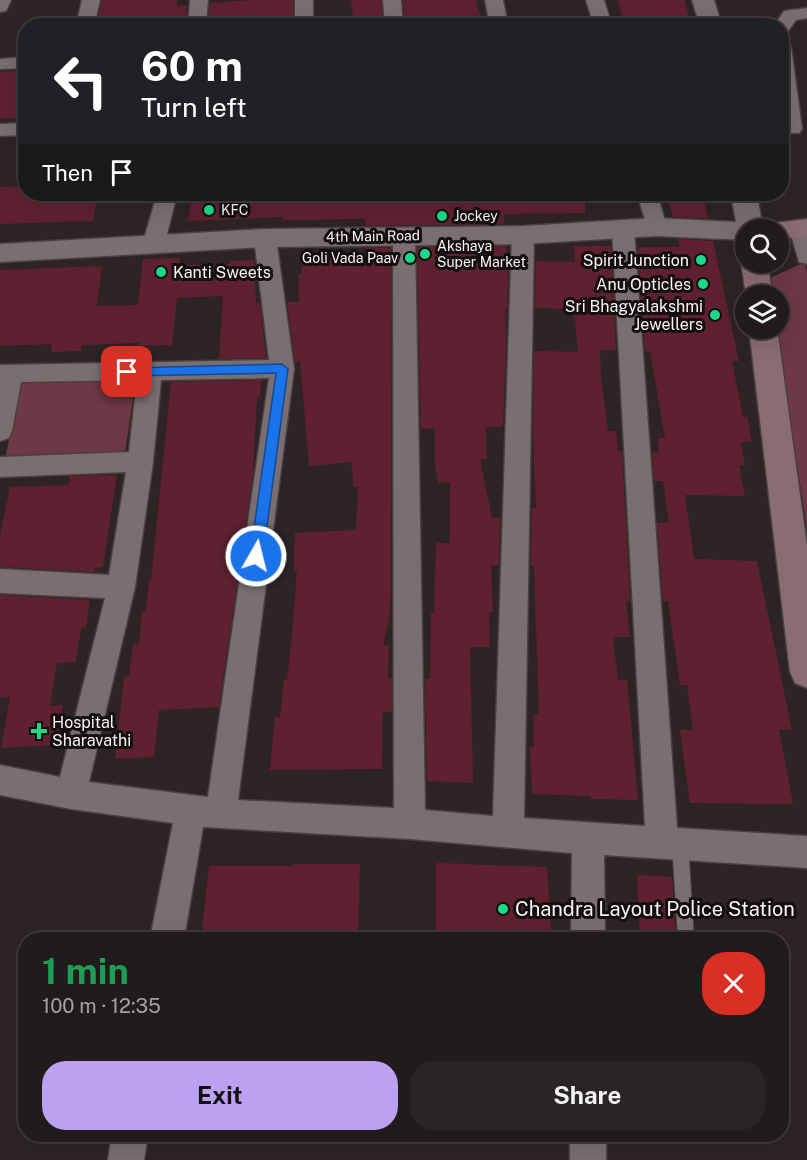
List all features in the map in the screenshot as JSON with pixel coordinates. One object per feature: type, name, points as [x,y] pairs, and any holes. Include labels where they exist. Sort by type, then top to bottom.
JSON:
[{"type":"main road","points":[[789,229],[804,228]]},
{"type":"main road","points":[[764,339],[807,672]]},
{"type":"street","points":[[0,7],[2,0]]},
{"type":"street","points":[[87,18],[91,0]]},
{"type":"street","points":[[198,18],[199,0]]},
{"type":"street","points":[[304,0],[304,18]]},
{"type":"street","points":[[392,0],[393,18]]},
{"type":"street","points":[[494,0],[497,18]]},
{"type":"street","points":[[595,0],[601,18]]},
{"type":"street","points":[[704,0],[709,18]]},
{"type":"street","points":[[788,18],[790,15],[807,13]]},
{"type":"street","points":[[0,64],[18,63]]},
{"type":"street","points":[[789,106],[794,130]]},
{"type":"street","points":[[0,130],[18,129]]},
{"type":"street","points":[[153,246],[165,201]]},
{"type":"street","points":[[649,201],[656,227]]},
{"type":"street","points":[[745,201],[748,219]]},
{"type":"street","name":"4th Main Road","points":[[0,253],[265,238],[523,235],[656,227],[735,231]]},
{"type":"street","points":[[804,228],[807,257]]},
{"type":"street","points":[[623,229],[671,842]]},
{"type":"street","points":[[404,235],[410,824]]},
{"type":"street","points":[[508,833],[523,235]]},
{"type":"street","points":[[169,932],[206,812],[282,369],[265,238]]},
{"type":"street","points":[[0,431],[6,374],[282,369]]},
{"type":"street","points":[[71,794],[121,587],[140,462],[150,372]]},
{"type":"street","points":[[0,467],[140,462]]},
{"type":"street","points":[[0,581],[121,587]]},
{"type":"street","points":[[0,780],[71,794],[206,812],[807,852]]},
{"type":"street","points":[[588,837],[588,932]]},
{"type":"street","points":[[126,1160],[129,1142]]},
{"type":"street","points":[[588,1142],[588,1160]]},
{"type":"lane","points":[[671,842],[685,932]]},
{"type":"shaded area","points":[[805,262],[807,274],[807,528],[778,339],[789,339],[789,285],[769,285],[768,279],[781,273],[789,273],[789,269]]},
{"type":"shaded area","points":[[136,376],[125,454],[5,458],[23,379]]},
{"type":"building","points":[[102,0],[177,0],[177,6],[187,5],[186,18],[98,18]]},
{"type":"building","points":[[293,0],[293,18],[209,18],[210,3]]},
{"type":"building","points":[[351,0],[381,0],[382,18],[353,18]]},
{"type":"building","points":[[403,0],[476,0],[481,18],[404,18]]},
{"type":"building","points":[[618,0],[685,0],[689,18],[622,18]]},
{"type":"building","points":[[18,71],[18,118],[0,119],[0,72]]},
{"type":"building","points":[[18,186],[18,201],[97,201],[93,221],[0,224],[0,187]]},
{"type":"building","points":[[191,201],[585,201],[585,213],[504,214],[504,224],[366,226],[365,219],[283,220],[283,217],[188,221]]},
{"type":"building","points":[[669,201],[704,201],[708,218],[673,217]]},
{"type":"building","points":[[678,239],[713,241],[739,361],[732,361],[743,417],[747,417],[752,442],[741,442],[745,465],[739,465],[745,496],[685,495],[694,559],[757,561],[792,730],[779,729],[793,804],[690,803],[680,730],[693,730],[687,685],[680,685],[668,601],[663,601],[657,523],[669,523],[663,481],[654,481],[652,452],[659,452],[658,438],[665,438],[650,351],[645,351],[638,247],[680,247]]},
{"type":"building","points":[[506,246],[506,260],[509,260],[507,308],[505,308],[503,427],[486,427],[487,459],[480,459],[492,518],[500,518],[499,565],[491,565],[493,612],[489,612],[490,647],[470,647],[473,783],[427,781],[425,679],[430,679],[431,613],[434,614],[436,543],[450,543],[450,482],[438,483],[435,464],[435,429],[421,428],[417,247]]},
{"type":"building","points":[[574,246],[611,246],[616,351],[600,350],[601,376],[608,431],[616,431],[618,451],[622,451],[630,601],[626,601],[630,637],[613,637],[618,680],[627,680],[638,800],[532,794],[530,747],[534,747],[533,715],[539,715],[534,566],[531,566],[532,508],[536,508],[533,438],[534,351],[578,352],[574,309],[535,308],[536,261],[575,262]]},
{"type":"building","points":[[366,248],[391,248],[391,594],[389,620],[383,645],[389,645],[388,678],[392,678],[392,712],[383,712],[382,769],[270,770],[275,717],[280,718],[292,634],[297,571],[294,571],[295,533],[356,530],[358,487],[354,487],[351,462],[309,466],[300,361],[295,362],[287,302],[299,302],[299,274],[302,274],[302,258],[366,255]]},
{"type":"building","points":[[180,258],[179,265],[230,264],[230,261],[254,260],[256,303],[260,303],[266,358],[219,359],[223,296],[177,298],[172,345],[139,346],[140,343],[82,345],[81,351],[51,352],[52,344],[0,346],[0,270],[102,266],[97,306],[138,305],[143,259]]},
{"type":"building","points":[[261,380],[260,397],[257,397],[253,474],[219,707],[159,710],[154,757],[115,759],[124,677],[129,676],[133,644],[139,643],[142,611],[146,611],[149,581],[151,580],[171,382]]},
{"type":"building","points":[[117,475],[103,567],[95,568],[94,572],[0,567],[0,536],[10,487],[68,485],[70,476]]},
{"type":"building","points":[[0,595],[90,600],[86,627],[81,628],[76,662],[57,663],[50,706],[63,705],[57,745],[1,748],[10,697],[0,698]]},
{"type":"building","points":[[436,863],[547,867],[552,932],[436,932]]},
{"type":"building","points":[[293,864],[360,864],[358,932],[202,932],[209,866],[293,866]]},
{"type":"building","points":[[637,875],[672,877],[676,932],[640,932]]},
{"type":"place","name":"KFC","points":[[209,210]]},
{"type":"place","name":"Jockey","points":[[442,216]]},
{"type":"place","name":"Akshaya Super Market","points":[[425,254]]},
{"type":"place","name":"Goli Vada Paav","points":[[410,258]]},
{"type":"place","name":"Spirit Junction","points":[[701,260]]},
{"type":"place","name":"Kanti Sweets","points":[[161,272]]},
{"type":"place","name":"Anu Opticles","points":[[703,284]]},
{"type":"place","name":"Sri Bhagyalakshmi Jewellers","points":[[715,315]]},
{"type":"place","name":"Hospital Sharavathi","points":[[39,731]]},
{"type":"place","name":"Chandra Layout Police Station","points":[[503,909]]},
{"type":"route","points":[[127,372],[282,369],[256,556]]}]
